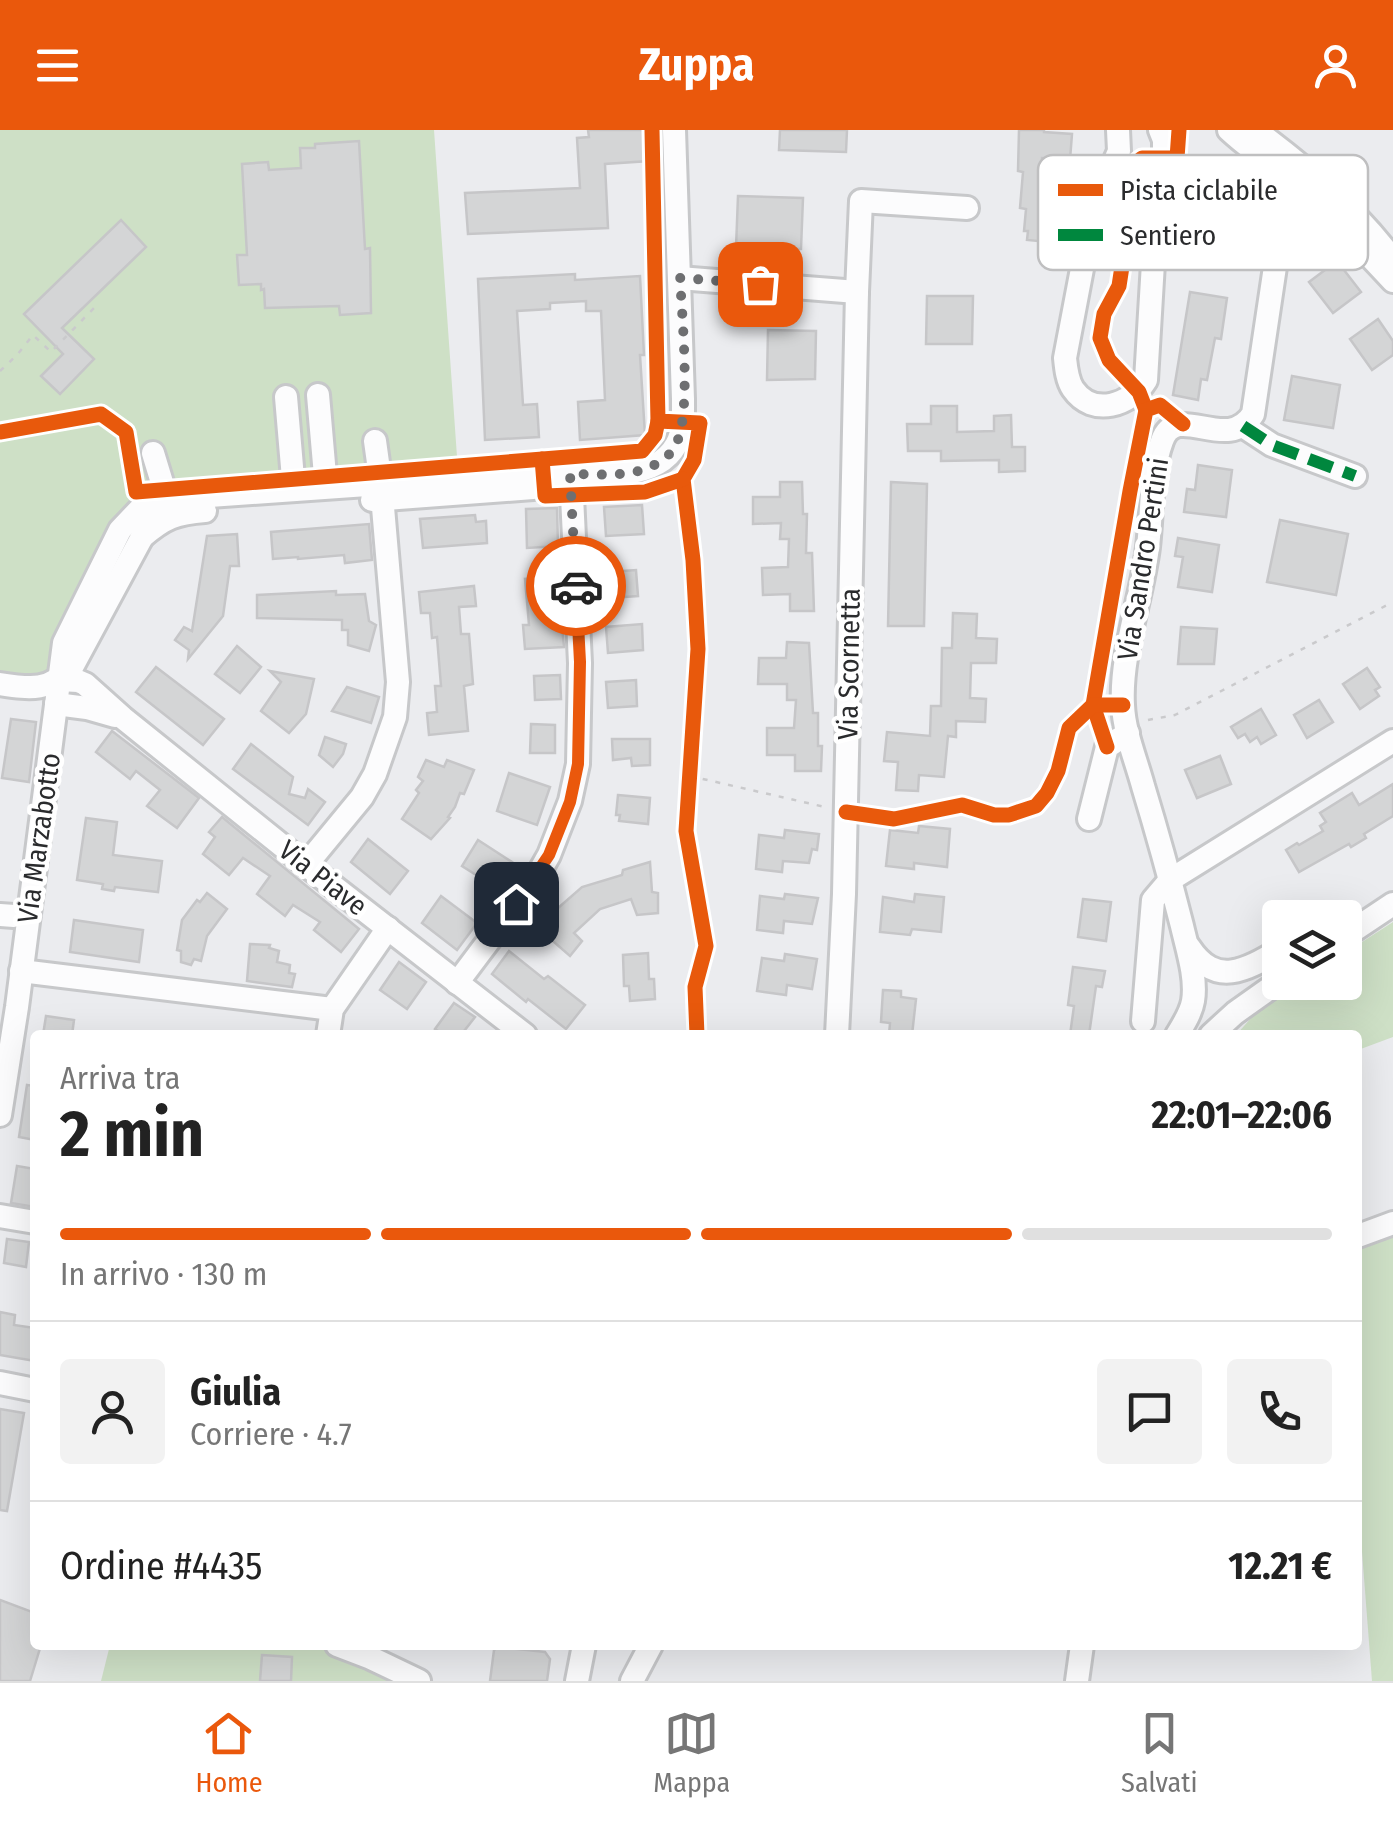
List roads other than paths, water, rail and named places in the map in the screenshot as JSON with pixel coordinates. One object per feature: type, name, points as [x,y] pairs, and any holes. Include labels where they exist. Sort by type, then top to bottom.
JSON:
[{"type":"street","points":[[142,537],[174,515],[530,470],[620,474],[662,460],[676,445],[683,399],[674,130]]},
{"type":"street","points":[[1117,155],[1118,130]]},
{"type":"street","points":[[1160,130],[1164,155]]},
{"type":"street","points":[[1229,130],[1262,155]]},
{"type":"street","points":[[1255,130],[1289,155]]},
{"type":"street","name":"Via Scornetta","points":[[837,1030],[860,201],[967,208]]},
{"type":"street","points":[[1368,228],[1393,260]]},
{"type":"street","points":[[1368,254],[1393,281]]},
{"type":"street","points":[[1080,270],[1065,358],[1067,375],[1073,389],[1085,401],[1100,405],[1128,400],[1146,380],[1153,270]]},
{"type":"street","points":[[1242,426],[1253,414],[1275,270]]},
{"type":"street","points":[[680,278],[857,292]]},
{"type":"street","points":[[318,395],[326,487]]},
{"type":"street","points":[[286,397],[294,490]]},
{"type":"street","name":"Via Sandro Pertini","points":[[1179,1030],[1193,1002],[1194,986],[1186,941],[1123,705],[1162,439],[1174,426],[1183,424],[1226,431],[1242,426],[1272,445],[1355,476]]},
{"type":"street","points":[[306,865],[362,797],[380,762],[395,717],[398,682],[375,441]]},
{"type":"street","points":[[153,454],[167,500]]},
{"type":"street","points":[[457,983],[536,878],[570,802],[578,764],[580,662],[570,474]]},
{"type":"street","points":[[0,684],[32,687],[60,680],[82,652],[152,518],[167,500],[326,487],[382,491]]},
{"type":"street","name":"Via Marzabotto","points":[[0,1115],[64,643],[120,530],[139,510],[167,500]]},
{"type":"street","name":"Via Piave","points":[[60,680],[84,684],[306,865],[518,1030]]},
{"type":"street","name":"Via Piave","points":[[56,704],[123,718]]},
{"type":"street","points":[[1089,818],[1107,748],[1127,729]]},
{"type":"street","points":[[1143,1021],[1154,900],[1170,880],[1393,741]]},
{"type":"street","points":[[1362,925],[1385,909]]},
{"type":"street","points":[[329,1030],[332,1009],[388,928]]},
{"type":"street","points":[[1186,941],[1205,966],[1230,972],[1262,961]]},
{"type":"street","points":[[21,971],[332,1009]]},
{"type":"street","points":[[1216,1030],[1262,993]]},
{"type":"street","points":[[0,1216],[30,1221]]},
{"type":"street","points":[[1362,1235],[1393,1224]]},
{"type":"street","points":[[0,1383],[30,1389]]},
{"type":"street","points":[[350,1650],[419,1681]]},
{"type":"street","points":[[578,1681],[583,1650]]},
{"type":"street","points":[[632,1681],[648,1650]]},
{"type":"street","points":[[1077,1681],[1081,1650]]}]
